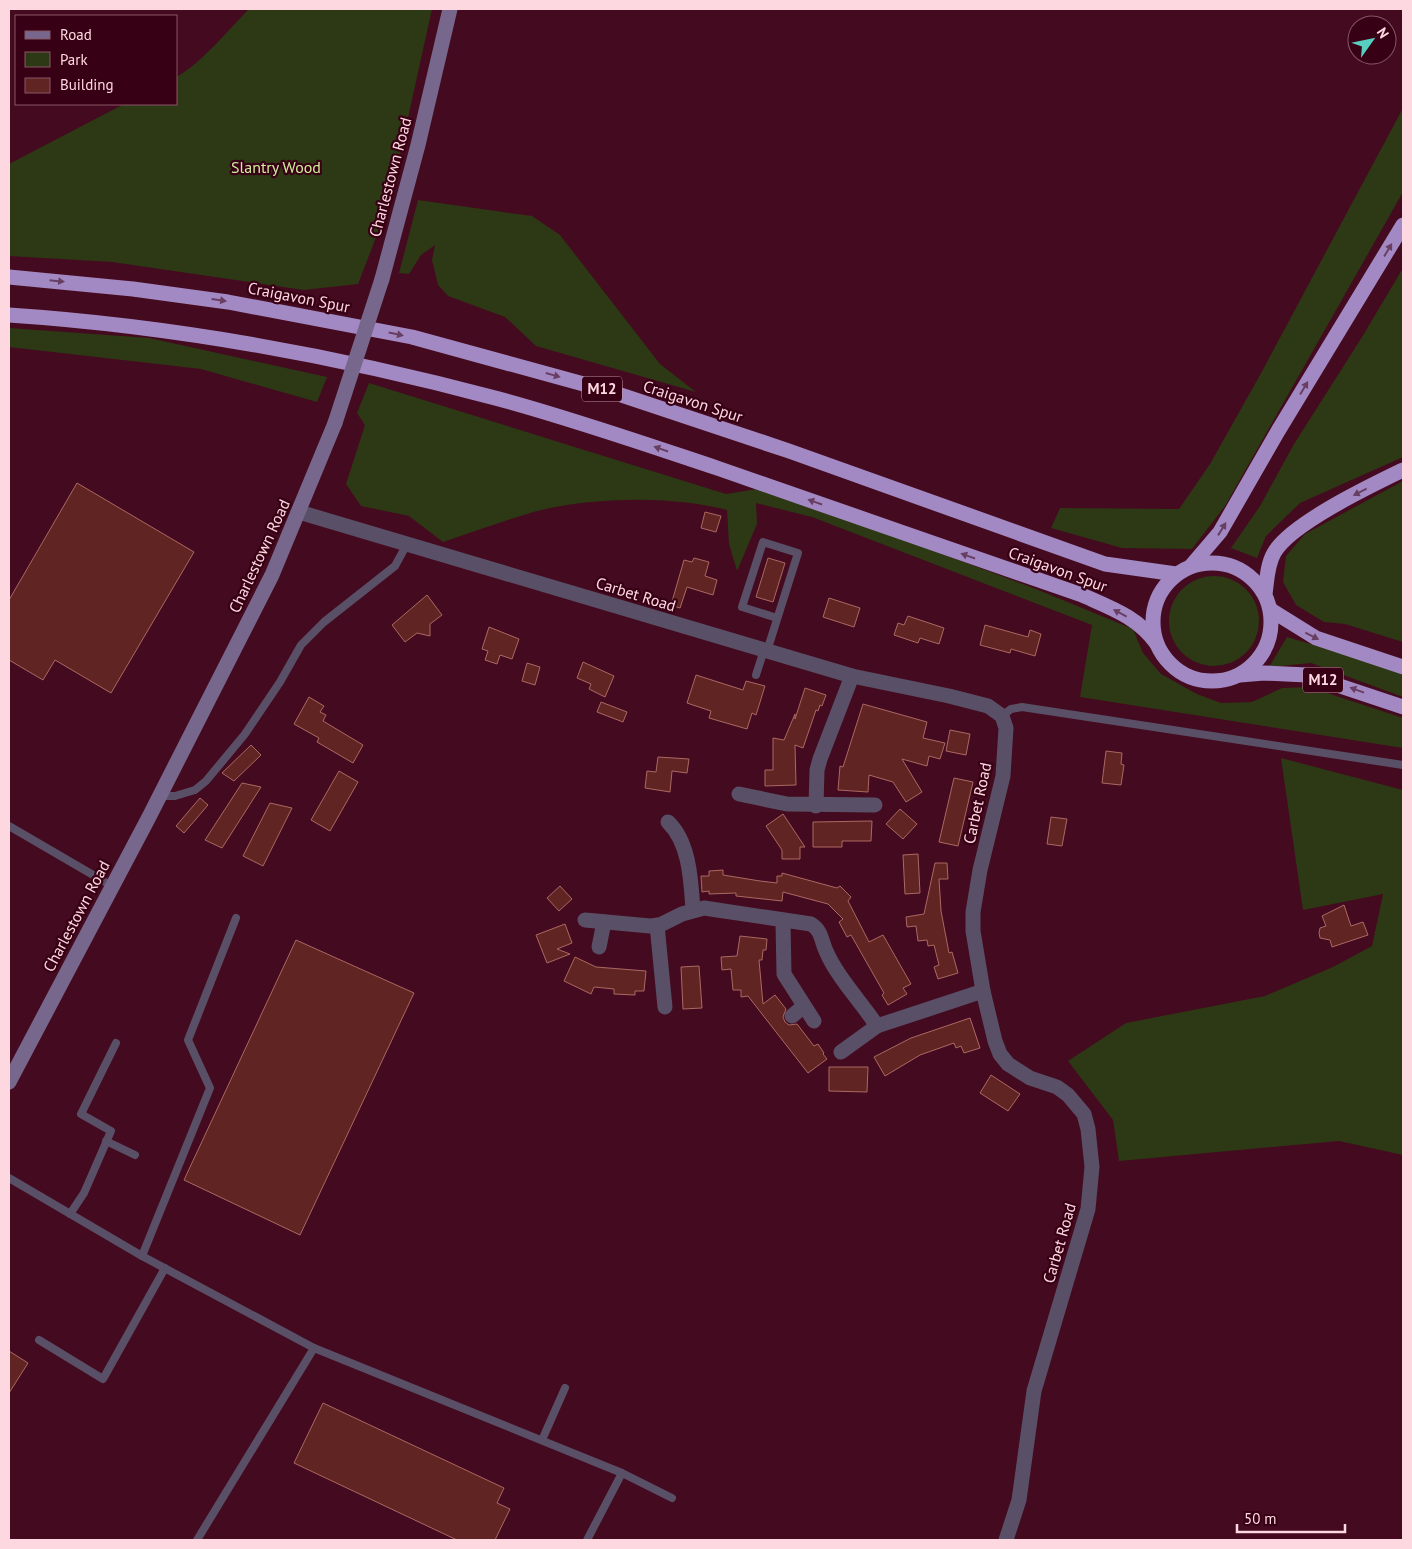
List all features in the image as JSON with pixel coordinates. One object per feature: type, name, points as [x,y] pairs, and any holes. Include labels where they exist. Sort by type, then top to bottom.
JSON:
[{"type":"highway","points":[[1191,566],[1220,532],[1278,431],[1403,225]]},
{"type":"highway","name":"Craigavon Spur","points":[[9,277],[124,288],[228,302],[412,337],[609,391],[789,451],[1105,564],[1176,574]]},
{"type":"highway","name":"Craigavon Spur","points":[[9,315],[92,321],[244,343],[415,378],[502,400],[655,447],[1082,595],[1135,621],[1145,628],[1157,644]]},
{"type":"highway","points":[[1265,594],[1271,560],[1286,538],[1346,499],[1403,470]]},
{"type":"highway","name":"M12","points":[[1239,675],[1251,667],[1262,654],[1269,641],[1272,625],[1271,610],[1265,594],[1248,574],[1227,564],[1207,562],[1191,566],[1176,574],[1164,587],[1154,607],[1153,625],[1157,644],[1165,658],[1177,670],[1189,677],[1212,681],[1239,675],[1264,673],[1307,675],[1403,707]]},
{"type":"highway","name":"M12","points":[[1271,610],[1316,638],[1403,667]]},
{"type":"main road","name":"Charlestown Road","points":[[9,1082],[160,796],[272,575],[299,512],[335,422],[382,279],[418,145],[450,9]]},
{"type":"street","name":"Carbet Road","points":[[299,512],[852,676],[981,704],[994,708],[1002,716],[1006,728],[1003,776],[980,870],[973,912],[973,931],[983,991],[1000,1054],[1018,1072],[1058,1087],[1068,1095],[1084,1114],[1088,1129],[1092,1167],[1088,1209],[1034,1391],[1019,1500],[1006,1540]]},
{"type":"street","points":[[816,806],[817,770],[820,759],[852,676]]},
{"type":"street","points":[[739,794],[788,804],[816,806],[875,805]]},
{"type":"street","points":[[668,822],[677,833],[687,863],[693,910]]},
{"type":"street","points":[[585,920],[657,925],[693,910],[704,908],[783,922],[811,924],[817,928],[834,964],[877,1026]]},
{"type":"street","points":[[599,947],[604,922]]},
{"type":"street","points":[[783,922],[784,974],[814,1021]]},
{"type":"street","points":[[657,925],[665,1007]]},
{"type":"street","points":[[841,1052],[877,1026],[983,991]]},
{"type":"street","points":[[792,1016],[804,1006]]},
{"type":"lane","points":[[756,675],[777,618],[798,553],[762,542],[742,607],[777,618]]},
{"type":"lane","points":[[160,796],[175,796],[195,790],[206,781],[245,734],[280,682],[300,645],[324,622],[395,566],[407,544]]},
{"type":"lane","points":[[1002,716],[1011,709],[1022,707],[1403,765]]},
{"type":"lane","points":[[9,826],[112,886]]},
{"type":"lane","points":[[142,1256],[210,1088],[188,1040],[236,918]]},
{"type":"lane","points":[[70,1214],[84,1193],[111,1131],[80,1114],[116,1043]]},
{"type":"lane","points":[[106,1141],[135,1155]]},
{"type":"lane","points":[[9,1178],[142,1256],[314,1348],[622,1473],[672,1498]]},
{"type":"lane","points":[[39,1340],[103,1379],[165,1268]]},
{"type":"lane","points":[[197,1540],[314,1348]]},
{"type":"lane","points":[[542,1440],[565,1388]]},
{"type":"lane","points":[[587,1540],[622,1473]]},
{"type":"green space","name":"Slantry Wood","points":[[249,9],[432,9],[389,204],[358,284],[304,290],[112,262],[9,256],[9,164],[122,105],[178,105],[178,76],[205,55]]},
{"type":"green space","points":[[1403,108],[1403,192],[1225,506],[1192,549],[1122,548],[1051,528],[1060,508],[1179,509],[1210,464],[1260,375]]},
{"type":"green space","points":[[418,200],[532,216],[560,235],[660,364],[696,392],[536,346],[505,317],[448,296],[438,285],[432,260],[435,245],[421,255],[409,274],[399,273]]},
{"type":"green space","points":[[1403,268],[1403,457],[1300,503],[1266,536],[1257,558],[1231,548],[1260,506],[1294,444]]},
{"type":"green space","points":[[9,328],[149,338],[327,377],[317,402],[201,369],[9,347]]},
{"type":"green space","points":[[369,383],[726,494],[757,489],[838,515],[1036,589],[1133,629],[1143,653],[1161,674],[1197,694],[1221,703],[1252,702],[1282,688],[1309,687],[1403,718],[1403,748],[1080,697],[1092,625],[812,517],[756,503],[757,524],[737,571],[729,544],[727,510],[680,502],[655,500],[602,501],[552,508],[530,513],[443,542],[409,516],[361,506],[346,484],[365,425],[357,413]]},
{"type":"green space","points":[[1403,481],[1403,642],[1345,624],[1324,622],[1296,605],[1283,582],[1286,556],[1305,534]]},
{"type":"green space","points":[[1214,576],[1231,579],[1246,589],[1256,604],[1259,621],[1256,638],[1246,653],[1231,663],[1214,666],[1197,663],[1182,653],[1172,638],[1169,621],[1172,604],[1182,589],[1197,579]]},
{"type":"green space","points":[[1287,637],[1403,671],[1403,697],[1311,663],[1269,667]]},
{"type":"green space","points":[[1281,758],[1403,790],[1403,1155],[1339,1141],[1119,1161],[1113,1120],[1068,1061],[1126,1023],[1265,996],[1333,967],[1372,946],[1383,894],[1303,910]]},
{"type":"building","points":[[77,483],[194,552],[111,693],[55,660],[43,680],[9,660],[9,600]]},
{"type":"building","points":[[705,512],[721,516],[716,532],[701,528]]},
{"type":"building","points":[[694,558],[709,562],[705,576],[717,580],[713,595],[687,587],[680,608],[671,605],[684,560],[692,562]]},
{"type":"building","points":[[768,558],[785,563],[773,602],[756,597]]},
{"type":"building","points":[[427,595],[442,615],[430,624],[430,636],[417,633],[405,642],[392,625]]},
{"type":"building","points":[[829,598],[860,608],[854,627],[823,617]]},
{"type":"building","points":[[908,616],[944,628],[939,644],[920,638],[918,643],[894,635],[898,623],[904,625]]},
{"type":"building","points":[[985,625],[1028,637],[1030,630],[1041,634],[1035,656],[1011,649],[1010,653],[980,645]]},
{"type":"building","points":[[489,627],[519,639],[512,659],[500,655],[497,664],[485,660],[488,651],[482,649]]},
{"type":"building","points":[[583,662],[614,676],[605,697],[589,689],[591,684],[577,678]]},
{"type":"building","points":[[527,663],[540,667],[535,685],[522,681]]},
{"type":"building","points":[[696,675],[743,690],[746,681],[765,686],[756,715],[752,713],[747,729],[709,718],[711,711],[687,703]]},
{"type":"building","points":[[805,688],[826,695],[822,706],[820,705],[818,711],[816,710],[803,748],[795,745],[796,785],[765,786],[765,770],[773,770],[773,738],[784,740],[795,714],[795,719]]},
{"type":"building","points":[[309,697],[324,706],[320,712],[326,715],[323,721],[363,745],[353,763],[317,742],[319,738],[294,724]]},
{"type":"building","points":[[601,702],[627,712],[623,722],[597,712]]},
{"type":"building","points":[[863,704],[927,722],[923,738],[945,743],[940,759],[929,756],[927,766],[902,759],[922,792],[906,802],[893,782],[869,775],[868,792],[838,790],[840,766],[843,767]]},
{"type":"building","points":[[950,730],[970,734],[966,755],[946,751]]},
{"type":"building","points":[[251,745],[261,755],[234,781],[222,773]]},
{"type":"building","points":[[1106,751],[1122,753],[1121,764],[1124,765],[1121,785],[1102,783]]},
{"type":"building","points":[[658,757],[689,759],[687,773],[672,771],[670,792],[645,788],[647,771],[656,772]]},
{"type":"building","points":[[339,771],[358,782],[330,831],[311,820]]},
{"type":"building","points":[[954,778],[973,782],[958,846],[939,842]]},
{"type":"building","points":[[242,783],[261,787],[222,848],[205,840]]},
{"type":"building","points":[[200,798],[208,805],[184,833],[176,826]]},
{"type":"building","points":[[270,803],[292,808],[263,866],[243,856]]},
{"type":"building","points":[[900,809],[917,824],[903,839],[886,824]]},
{"type":"building","points":[[783,814],[805,847],[800,847],[800,859],[782,859],[782,850],[766,826]]},
{"type":"building","points":[[1051,817],[1067,819],[1062,846],[1047,844]]},
{"type":"building","points":[[872,821],[871,841],[842,841],[842,847],[813,847],[813,822]]},
{"type":"building","points":[[918,854],[920,893],[905,894],[903,855]]},
{"type":"building","points":[[935,863],[947,863],[948,879],[939,879],[941,911],[949,953],[952,952],[958,973],[938,979],[934,967],[939,965],[934,945],[928,946],[927,940],[918,941],[916,926],[907,927],[906,917],[924,914]]},
{"type":"building","points":[[723,870],[723,875],[760,881],[777,883],[777,876],[782,876],[782,873],[837,888],[840,886],[851,897],[848,901],[869,942],[883,935],[911,984],[903,988],[907,994],[888,1005],[882,995],[884,993],[851,935],[847,937],[839,922],[843,919],[828,904],[783,892],[782,901],[736,896],[736,893],[709,894],[709,891],[702,892],[701,876],[709,876],[709,871]]},
{"type":"building","points":[[560,886],[572,899],[559,911],[547,898]]},
{"type":"building","points":[[1344,905],[1351,926],[1363,922],[1368,935],[1332,947],[1330,940],[1320,938],[1320,928],[1326,926],[1322,916]]},
{"type":"building","points":[[565,924],[572,943],[557,949],[570,954],[547,963],[536,935]]},
{"type":"building","points":[[740,936],[767,939],[766,950],[763,950],[762,960],[759,960],[763,1004],[775,995],[786,1009],[783,1017],[785,1022],[789,1025],[797,1024],[814,1046],[818,1044],[827,1059],[808,1073],[748,996],[741,997],[741,990],[733,990],[731,969],[722,970],[721,957],[737,956]]},
{"type":"building","points":[[296,940],[414,993],[300,1235],[184,1180]]},
{"type":"building","points":[[575,957],[596,967],[646,971],[644,991],[635,991],[635,995],[614,994],[614,989],[594,987],[591,994],[564,981]]},
{"type":"building","points":[[699,966],[702,1008],[683,1009],[681,967]]},
{"type":"building","points":[[970,1018],[980,1048],[964,1053],[961,1046],[956,1048],[954,1043],[920,1055],[885,1076],[874,1057],[911,1038]]},
{"type":"building","points":[[829,1067],[868,1067],[867,1092],[829,1091]]},
{"type":"building","points":[[991,1075],[1020,1094],[1008,1111],[980,1093]]},
{"type":"building","points":[[9,1351],[28,1363],[9,1393]]},
{"type":"building","points":[[323,1403],[504,1488],[497,1503],[510,1509],[495,1540],[457,1540],[294,1463]]}]
